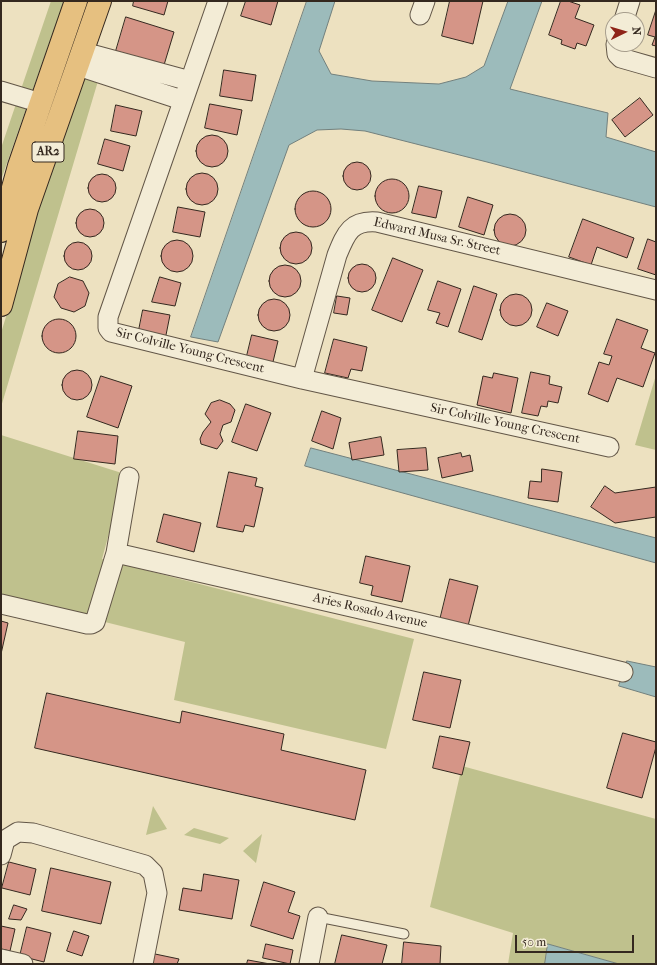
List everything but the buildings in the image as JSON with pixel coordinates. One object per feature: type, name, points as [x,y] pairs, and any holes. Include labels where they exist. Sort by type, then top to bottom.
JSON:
[{"type":"highway","name":"AR2","points":[[1,231],[19,166],[76,1]]},
{"type":"highway","name":"AR2","points":[[1,305],[27,210],[100,1]]},
{"type":"street","name":"Sir Colville Young Crescent","points":[[218,1],[182,100],[108,318],[108,328],[111,332],[302,379],[609,447]]},
{"type":"street","points":[[627,12],[630,1]]},
{"type":"street","points":[[617,52],[621,58],[656,68]]},
{"type":"street","points":[[80,59],[190,81]]},
{"type":"street","points":[[80,59],[182,100]]},
{"type":"street","points":[[1,91],[41,103]]},
{"type":"street","name":"Edward Musa Sr. Street","points":[[302,379],[337,254],[349,230],[357,224],[366,221],[377,222],[656,290]]},
{"type":"street","points":[[1,604],[91,624],[94,622],[116,553],[129,477]]},
{"type":"street","name":"Aries Rosado Avenue","points":[[116,553],[421,623],[624,672]]},
{"type":"street","points":[[1,855],[5,840],[18,832],[32,833],[145,865],[153,873],[157,893],[143,964]]},
{"type":"street","points":[[309,964],[318,917]]},
{"type":"street","points":[[1,959],[23,964]]},
{"type":"lane","points":[[318,917],[404,934]]},
{"type":"green space","points":[[51,1],[64,1],[1,180],[1,148]]},
{"type":"green space","points":[[80,75],[98,81],[1,407],[1,333]]},
{"type":"green space","points":[[656,375],[656,450],[635,445]]},
{"type":"green space","points":[[1,435],[125,474],[102,559],[414,639],[386,749],[174,700],[185,642],[1,596]]},
{"type":"green space","points":[[462,766],[656,819],[656,964],[619,964],[548,944],[545,964],[508,964],[513,933],[430,907]]},
{"type":"green space","points":[[153,806],[167,829],[146,835]]},
{"type":"green space","points":[[194,828],[229,838],[220,844],[184,835]]},
{"type":"green space","points":[[262,834],[256,863],[243,851]]},
{"type":"water","points":[[307,1],[335,1],[319,51],[331,74],[372,81],[439,84],[466,77],[484,66],[508,1],[542,1],[510,89],[608,113],[606,137],[656,152],[656,207],[365,131],[341,129],[317,130],[289,145],[218,342],[191,337]]},
{"type":"water","points":[[311,448],[656,538],[656,563],[305,466]]},
{"type":"water","points":[[627,661],[656,667],[656,697],[619,686]]},
{"type":"water","points":[[548,944],[619,964],[545,964]]}]
